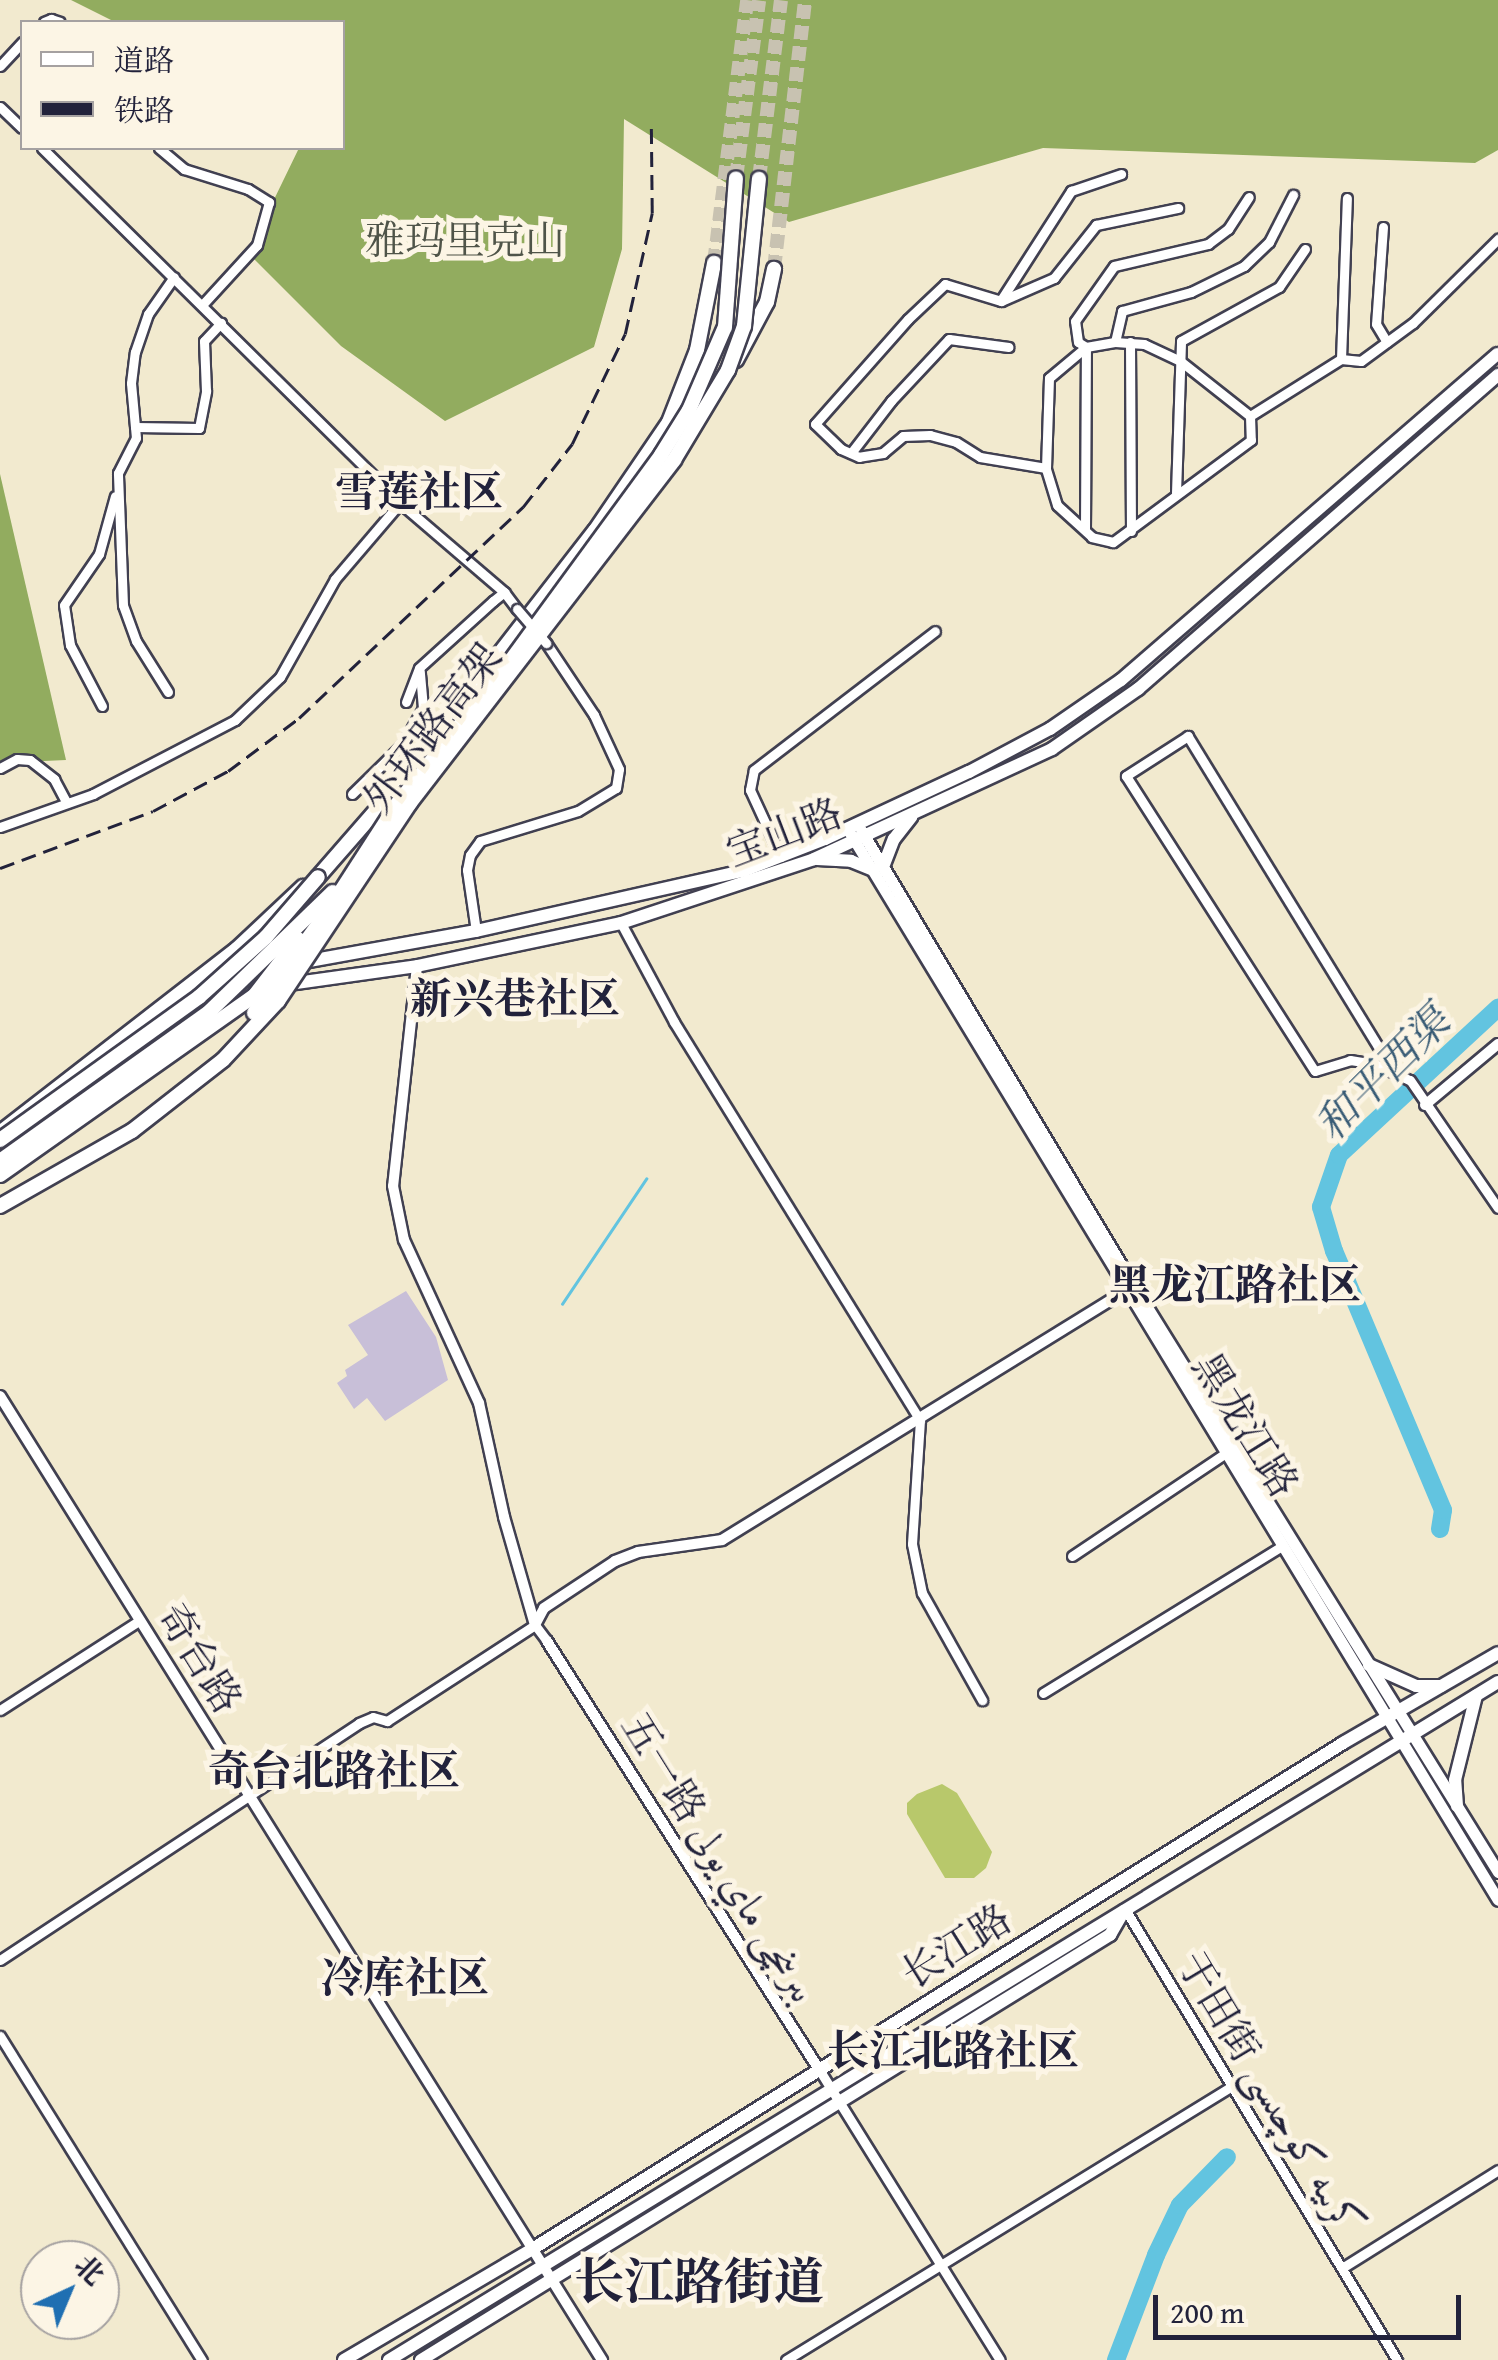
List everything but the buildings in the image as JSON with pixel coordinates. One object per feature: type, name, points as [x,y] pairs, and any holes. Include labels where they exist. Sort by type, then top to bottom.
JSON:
[{"type":"highway","name":"外环路高架","points":[[0,1202],[120,1131],[211,1060],[266,1001],[398,803],[506,667],[661,455],[689,410],[725,327],[736,178]]},
{"type":"highway","name":"外环路高架","points":[[0,1202],[132,1131],[224,1060],[278,1001],[410,803],[674,460],[728,370],[744,326],[759,179]]},
{"type":"highway","points":[[0,1136],[200,998],[266,937],[393,790],[584,546],[669,422],[697,350],[714,263]]},
{"type":"highway","points":[[0,1175],[254,996],[687,436],[729,374],[767,302],[774,269]]},
{"type":"highway","points":[[0,1136],[90,1059],[237,948],[332,859]]},
{"type":"highway","points":[[0,1158],[210,1011],[334,890]]},
{"type":"main road","name":"宝山路","points":[[0,1158],[165,1032],[244,993],[416,966],[620,923],[814,859],[1032,740],[1106,692],[1498,354]]},
{"type":"main road","name":"宝山路","points":[[0,1136],[154,1021],[237,975],[476,932],[743,871],[914,813],[1052,749],[1111,710],[1498,375]]},
{"type":"main road","points":[[814,859],[851,861],[878,869],[914,813]]},
{"type":"main road","name":"黑龙江路","points":[[856,833],[1400,1744],[1498,1900]]},
{"type":"main road","name":"黑龙江路","points":[[1130,1288],[1498,1872]]},
{"type":"main road","name":"长江路","points":[[344,2360],[534,2248],[1386,1718],[1498,1653]]},
{"type":"main road","points":[[1369,1664],[1416,1686],[1443,1686]]},
{"type":"main road","name":"长江路","points":[[388,2360],[550,2273],[832,2088],[1498,1682]]},
{"type":"main road","points":[[1457,1806],[1455,1780],[1476,1696]]},
{"type":"main road","points":[[421,2360],[550,2273],[840,2102],[1110,1935],[1125,1909]]},
{"type":"street","points":[[0,66],[20,44]]},
{"type":"street","points":[[0,107],[20,126]]},
{"type":"street","points":[[44,150],[400,503],[506,593],[546,643],[594,715],[618,768],[616,788],[578,811],[480,841],[470,855],[467,870],[476,932]]},
{"type":"street","points":[[161,150],[184,169],[248,189],[269,202],[257,244],[202,305]]},
{"type":"street","points":[[1001,301],[1071,192],[1122,174]]},
{"type":"street","points":[[1115,342],[1122,311],[1191,292],[1244,266],[1268,242],[1293,196]]},
{"type":"street","points":[[1086,347],[1078,342],[1076,321],[1114,266],[1208,244],[1228,230],[1249,197]]},
{"type":"street","points":[[1342,358],[1347,198]]},
{"type":"street","points":[[1046,468],[980,457],[956,442],[930,435],[902,436],[883,453],[858,457],[815,424],[932,294],[946,284],[1001,301],[1054,278],[1096,225],[1178,208]]},
{"type":"street","points":[[1382,227],[1376,324],[1387,342]]},
{"type":"street","points":[[1250,416],[1342,358],[1361,361],[1387,342],[1498,239]]},
{"type":"street","points":[[1176,493],[1181,341],[1279,286],[1305,249]]},
{"type":"street","points":[[168,692],[136,641],[124,605],[118,473],[136,438],[130,383],[135,352],[148,314],[174,277]]},
{"type":"street","points":[[135,428],[199,428],[206,390],[204,341],[221,323]]},
{"type":"street","points":[[850,453],[890,401],[949,339],[1008,347]]},
{"type":"street","points":[[1115,342],[1130,342],[1179,360],[1250,416],[1251,440],[1232,458],[1176,493],[1113,542],[1092,537],[1057,505],[1046,468],[1049,378],[1086,347],[1115,342]]},
{"type":"street","points":[[1130,342],[1131,531]]},
{"type":"street","points":[[1085,529],[1086,347]]},
{"type":"street","points":[[102,706],[70,645],[64,605],[99,554],[118,483]]},
{"type":"street","points":[[0,827],[67,803],[193,745],[260,698],[280,678],[335,580],[400,503]]},
{"type":"street","points":[[406,702],[419,668],[506,593]]},
{"type":"street","points":[[781,858],[750,790],[754,770],[935,631]]},
{"type":"street","points":[[352,794],[402,745],[423,708],[419,668]]},
{"type":"street","points":[[1394,1071],[1188,736],[1126,776],[1315,1070],[1350,1060],[1394,1071],[1410,1080],[1498,1208]]},
{"type":"street","points":[[0,768],[17,759],[30,760],[54,779],[67,803]]},
{"type":"street","points":[[620,923],[674,1022],[920,1420],[912,1544],[922,1592],[982,1700]]},
{"type":"street","points":[[416,966],[393,1186],[404,1240],[479,1403],[504,1517],[535,1625],[547,1641]]},
{"type":"street","points":[[1424,1104],[1498,1044]]},
{"type":"street","points":[[0,1960],[372,1713],[387,1721],[535,1625],[544,1608],[615,1561],[638,1552],[722,1540],[1130,1288]]},
{"type":"street","name":"奇台路","points":[[0,1396],[602,2360]]},
{"type":"street","points":[[1072,1556],[1226,1453]]},
{"type":"street","points":[[1043,1693],[1282,1546]]},
{"type":"street","points":[[0,1710],[140,1620]]},
{"type":"street","name":"五一路 بىرىنچى ماي يولى","points":[[547,1641],[1000,2360]]},
{"type":"street","name":"于田街 كرىيە كوچىسى","points":[[1125,1909],[1397,2360]]},
{"type":"street","points":[[0,2036],[202,2360]]},
{"type":"street","points":[[786,2360],[1232,2086]]},
{"type":"street","points":[[1342,2268],[1498,2170]]},
{"type":"shaded area","points":[[406,1291],[436,1337],[448,1380],[385,1421],[367,1398],[354,1409],[337,1383],[347,1376],[345,1370],[368,1355],[348,1325]]},
{"type":"green space","name":"雅玛里克山","points":[[71,0],[1498,0],[1498,150],[1475,163],[1043,148],[789,222],[624,119],[622,249],[594,347],[445,421],[341,346],[248,253],[298,150],[345,150],[345,20],[111,20]]},
{"type":"green space","points":[[0,474],[66,760],[0,763]]},
{"type":"green space","points":[[942,1784],[957,1793],[992,1852],[986,1868],[974,1878],[945,1878],[907,1814],[907,1803],[917,1794]]},
{"type":"waterway","name":"和平西渠","points":[[1440,1529],[1443,1510],[1334,1251],[1321,1207],[1339,1155],[1498,1008]]},
{"type":"waterway","points":[[562,1304],[646,1179]]},
{"type":"waterway","name":"和平西渠","points":[[1116,2360],[1156,2255],[1180,2205],[1227,2157]]},
{"type":"tunnel","points":[[714,263],[747,0]]},
{"type":"tunnel","points":[[736,178],[759,0]]},
{"type":"tunnel","points":[[759,179],[781,0]]},
{"type":"tunnel","points":[[774,269],[805,0]]},
{"type":"railway","points":[[0,868],[153,811],[228,771],[299,718],[523,507],[572,444],[625,334],[652,213],[651,124]]},
{"type":"district","name":"雪莲社区","points":[[419,491]]},
{"type":"district","name":"新兴巷社区","points":[[515,998]]},
{"type":"district","name":"黑龙江路社区","points":[[1235,1284]]},
{"type":"district","name":"奇台北路社区","points":[[334,1770]]},
{"type":"district","name":"冷库社区","points":[[405,1977]]},
{"type":"district","name":"长江北路社区","points":[[953,2050]]},
{"type":"district","name":"长江路街道","points":[[699,2281]]}]
